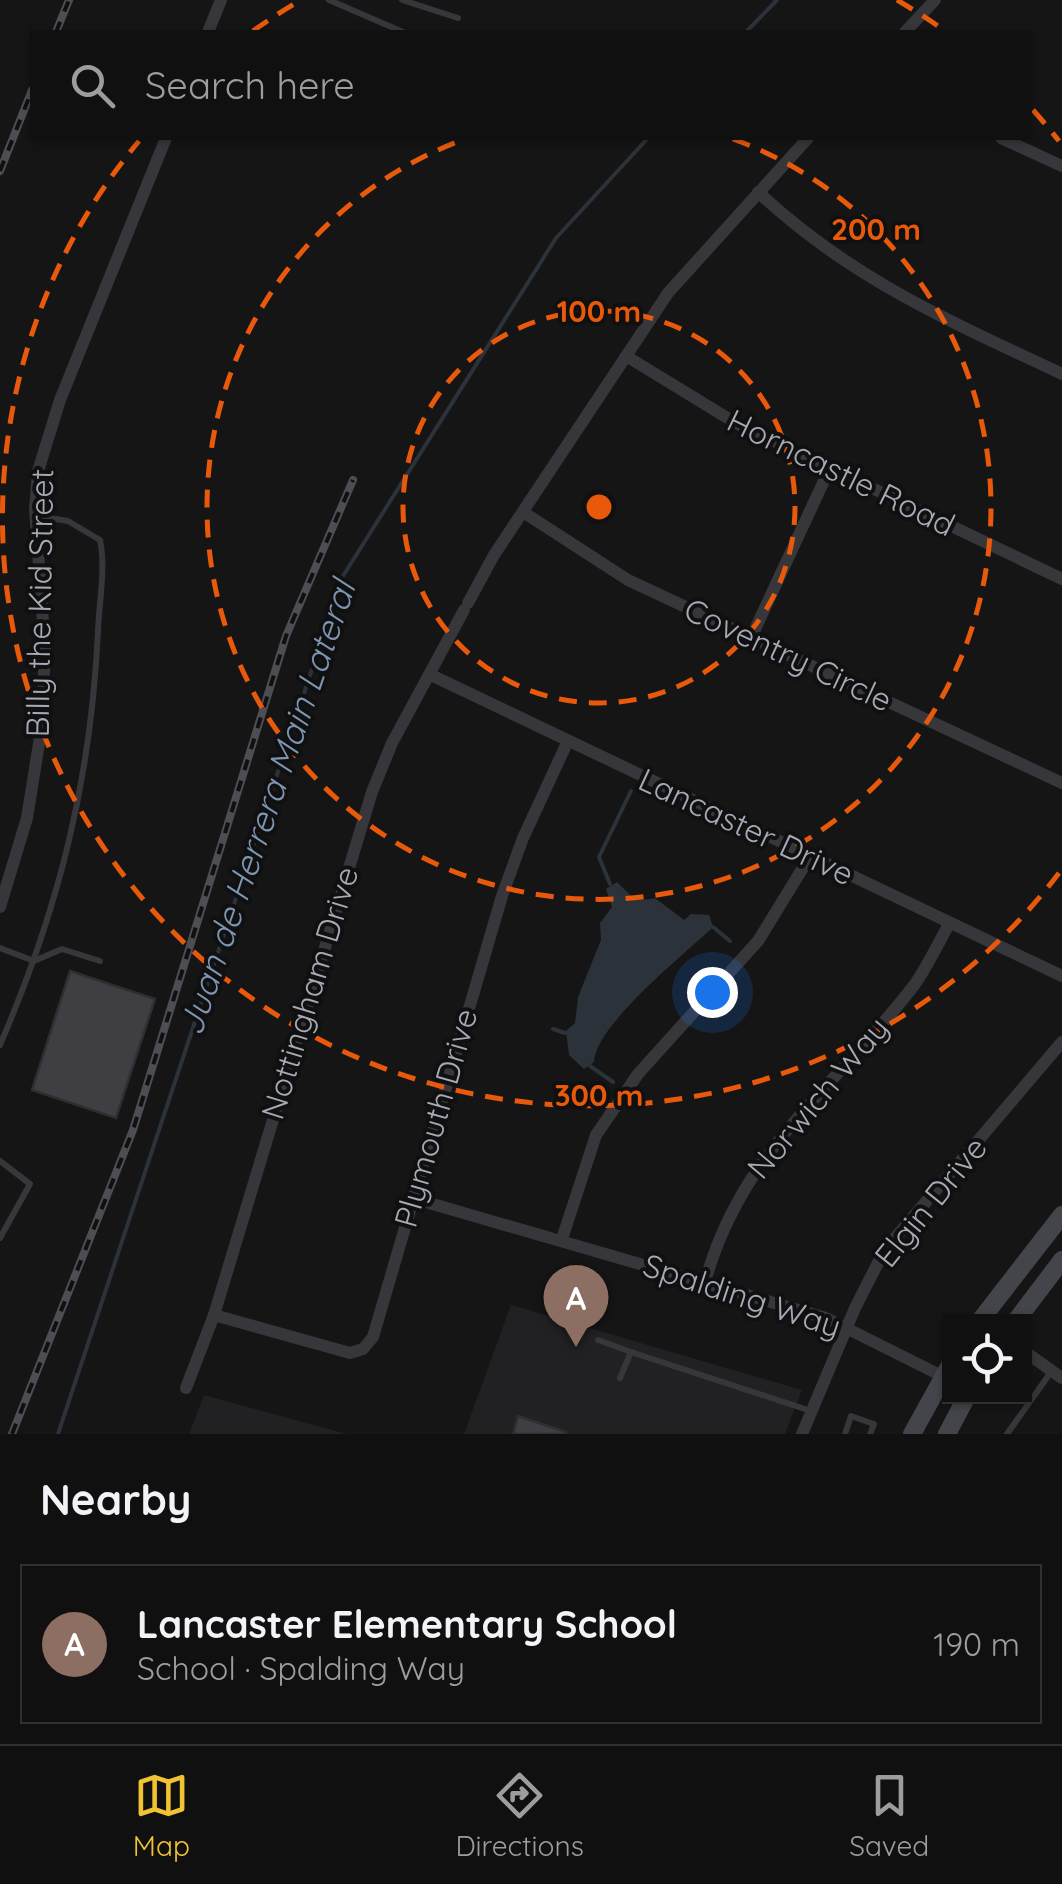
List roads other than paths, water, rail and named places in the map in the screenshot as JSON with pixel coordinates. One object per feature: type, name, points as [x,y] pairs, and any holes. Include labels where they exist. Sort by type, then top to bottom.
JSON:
[{"type":"main road","points":[[984,1314],[1062,1214]]},
{"type":"main road","points":[[1021,1314],[1062,1260]]},
{"type":"main road","points":[[912,1434],[942,1383]]},
{"type":"main road","points":[[948,1434],[963,1404]]},
{"type":"street","points":[[212,30],[221,0]]},
{"type":"street","points":[[907,30],[936,0]]},
{"type":"street","name":"Billy the Kid Street","points":[[0,908],[27,818],[41,730],[45,652],[36,516],[41,460],[60,400],[165,140]]},
{"type":"street","points":[[523,512],[686,271],[806,140]]},
{"type":"street","points":[[1006,140],[1062,166]]},
{"type":"street","points":[[758,192],[816,244],[870,281],[1062,374]]},
{"type":"street","name":"Horncastle Road","points":[[626,356],[701,404],[829,470],[1062,579]]},
{"type":"street","points":[[751,638],[829,470]]},
{"type":"street","name":"Nottingham Drive","points":[[186,1388],[214,1315],[372,792],[392,742],[494,555],[523,512]]},
{"type":"street","name":"Coventry Circle","points":[[523,512],[628,580],[1062,783]]},
{"type":"street","name":"Lancaster Drive","points":[[431,676],[1062,976]]},
{"type":"street","name":"Plymouth Drive","points":[[214,1315],[350,1353],[363,1349],[373,1337],[502,896],[523,838],[567,743]]},
{"type":"street","points":[[562,1239],[596,1135],[638,1074],[758,941],[809,858]]},
{"type":"street","name":"Norwich Way","points":[[705,1282],[720,1231],[752,1172],[915,984],[950,924]]},
{"type":"street","name":"Elgin Drive","points":[[802,1434],[848,1328],[894,1238],[1062,1042]]},
{"type":"street","name":"Spalding Way","points":[[412,1198],[562,1239],[848,1328],[942,1372]]},
{"type":"street","points":[[1032,1358],[1057,1375]]},
{"type":"lane","points":[[329,0],[398,30]]},
{"type":"lane","points":[[402,0],[458,18]]},
{"type":"lane","points":[[0,1045],[46,931],[81,799],[94,718],[102,548],[96,534],[68,521],[36,516]]},
{"type":"lane","points":[[0,948],[34,960],[62,948],[100,962]]},
{"type":"lane","points":[[0,1160],[30,1184],[0,1238]]},
{"type":"lane","points":[[598,1340],[812,1412]]},
{"type":"lane","points":[[620,1378],[631,1352]]},
{"type":"lane","points":[[1008,1434],[1057,1375]]},
{"type":"lane","points":[[845,1434],[852,1416],[874,1424],[870,1434]]},
{"type":"waterway","name":"Juan de Herrera Main Lateral","points":[[748,30],[777,0]]},
{"type":"waterway","name":"Juan de Herrera Main Lateral","points":[[58,1434],[343,576],[556,238],[646,140]]},
{"type":"waterway","points":[[610,884],[599,857],[631,791]]},
{"type":"waterway","points":[[713,927],[730,941]]},
{"type":"waterway","points":[[553,1029],[565,1033]]},
{"type":"waterway","points":[[590,1066],[613,1082]]},
{"type":"railway","points":[[57,30],[69,0]]},
{"type":"railway","points":[[0,171],[30,95]]},
{"type":"railway","points":[[12,1434],[133,1130],[286,636],[353,480]]},
{"type":"place","name":"Lancaster Elementary School","points":[[576,1347]]}]
